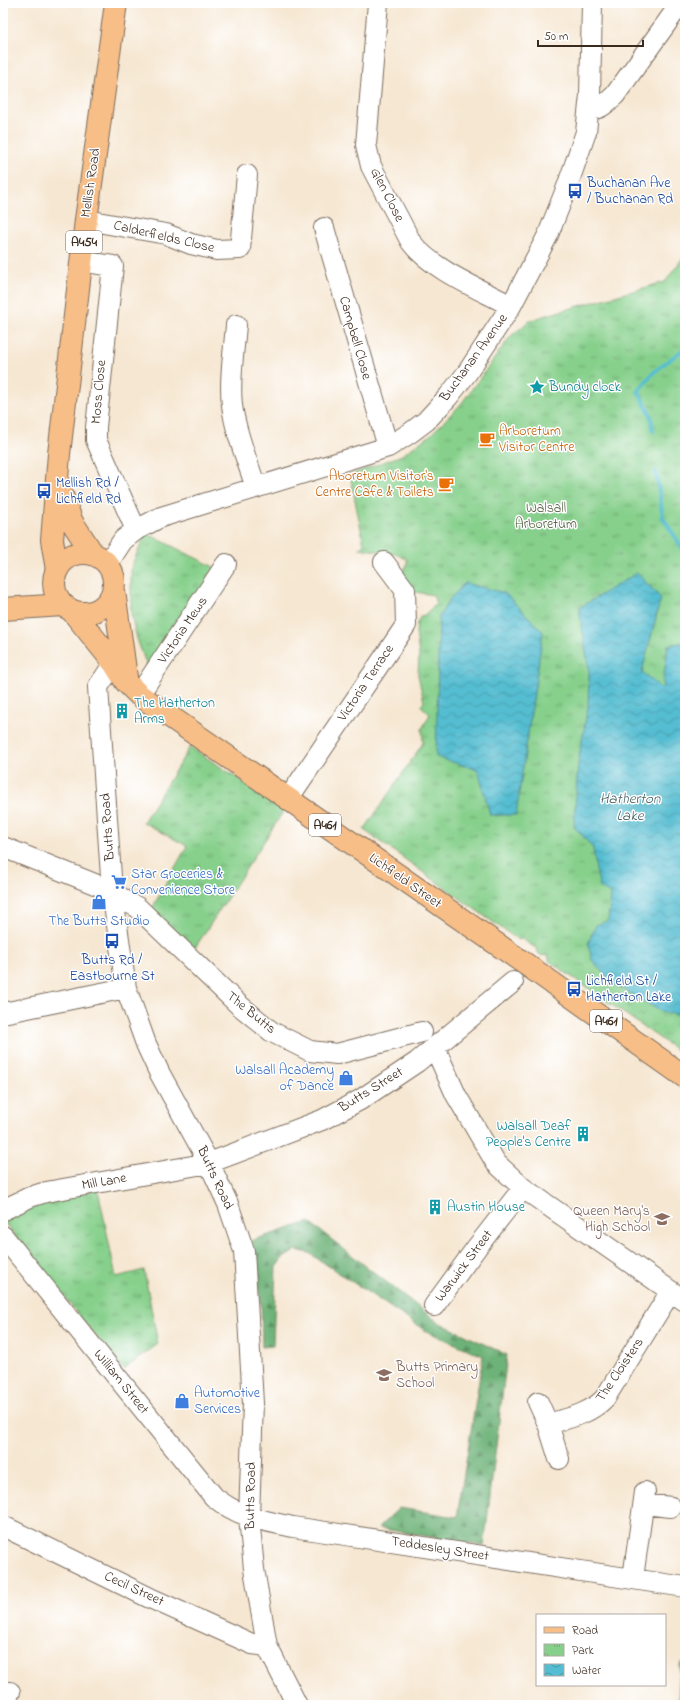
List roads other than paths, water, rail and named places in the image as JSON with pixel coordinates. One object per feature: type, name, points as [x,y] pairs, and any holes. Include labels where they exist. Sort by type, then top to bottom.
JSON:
[{"type":"main road","name":"Mellish Road","points":[[55,577],[52,540],[57,483],[86,220],[116,3]]},
{"type":"main road","name":"Mellish Road","points":[[57,483],[72,522],[100,559]]},
{"type":"main road","points":[[11,609],[55,577],[63,561],[74,554],[85,553],[100,559],[114,578],[114,591],[133,688]]},
{"type":"main road","points":[[55,577],[57,596],[68,608]]},
{"type":"main road","points":[[11,609],[68,608],[88,614],[97,611],[109,601],[114,591]]},
{"type":"main road","name":"Lichfield Street","points":[[68,608],[133,688],[288,799],[527,965],[685,1078]]},
{"type":"street","name":"Glen Close","points":[[378,3],[366,144],[371,166],[411,242],[419,252],[432,263],[511,306]]},
{"type":"street","name":"Buchanan Avenue","points":[[100,559],[136,530],[161,517],[388,447],[426,421],[448,397],[467,373],[511,306],[548,235],[565,193],[586,132],[589,102],[592,3]]},
{"type":"street","points":[[589,102],[597,110],[615,95],[681,3]]},
{"type":"street","name":"Calderfields Close","points":[[86,220],[166,234],[192,244],[217,250],[240,249],[247,175]]},
{"type":"street","name":"Campbell Close","points":[[324,228],[388,447]]},
{"type":"street","name":"Moss Close","points":[[93,263],[113,266],[96,427],[96,440],[136,530]]},
{"type":"street","points":[[236,325],[231,393],[232,406],[234,418],[256,488]]},
{"type":"street","name":"Victoria Terrace","points":[[288,799],[406,624],[405,590],[384,562]]},
{"type":"street","name":"Victoria Mews","points":[[133,688],[226,564]]},
{"type":"street","name":"Butts Road","points":[[114,663],[98,687],[112,891],[126,988],[146,1044],[159,1072],[209,1162],[228,1204],[244,1251],[253,1403],[249,1517],[254,1569],[267,1646],[297,1705]]},
{"type":"street","name":"The Butts","points":[[3,847],[112,891],[136,907],[239,1005],[272,1032],[310,1051],[337,1054],[422,1032]]},
{"type":"street","name":"Butts Street","points":[[209,1162],[322,1120],[354,1104],[435,1048],[513,982]]},
{"type":"street","points":[[3,1013],[126,988]]},
{"type":"street","points":[[435,1048],[460,1101],[496,1163],[523,1188],[678,1296]]},
{"type":"street","name":"Mill Lane","points":[[3,1210],[30,1197],[46,1192],[209,1162]]},
{"type":"street","name":"Warwick Street","points":[[434,1306],[523,1188]]},
{"type":"street","name":"William Street","points":[[3,1236],[214,1496],[227,1507],[249,1517]]},
{"type":"street","name":"The Cloisters","points":[[548,1424],[582,1414],[597,1406],[605,1398],[678,1296]]},
{"type":"street","points":[[538,1402],[548,1424],[559,1459]]},
{"type":"street","points":[[632,1578],[645,1498],[671,1507]]},
{"type":"street","name":"Teddesley Street","points":[[249,1517],[293,1527],[685,1587]]},
{"type":"street","name":"Cecil Street","points":[[3,1526],[150,1598],[252,1644],[267,1646]]},
{"type":"water","name":"Hatherton Lake","points":[[637,573],[661,598],[642,672],[662,689],[668,645],[685,642],[685,1017],[660,1011],[611,982],[592,960],[588,944],[596,925],[608,921],[611,894],[600,888],[593,848],[574,826],[578,763],[588,706],[589,671],[579,608]]},
{"type":"water","points":[[465,583],[505,593],[543,632],[516,815],[490,815],[478,770],[436,757],[439,617],[449,600]]},
{"type":"waterway","points":[[653,431],[651,416],[638,391],[654,372],[685,348]]},
{"type":"waterway","points":[[656,471],[663,518],[685,552]]},
{"type":"place","name":"Buchanan Ave / Buchanan Rd","points":[[575,191]]},
{"type":"place","name":"Bundy clock","points":[[537,387]]},
{"type":"place","name":"Arboretum Visitor Centre","points":[[487,439]]},
{"type":"place","name":"Aboretum Visitor's Centre Cafe & Toilets","points":[[446,484]]},
{"type":"place","name":"Mellish Rd / Lichfield Rd","points":[[44,491]]},
{"type":"place","name":"The Hatherton Arms","points":[[122,711]]},
{"type":"place","name":"Star Groceries & Convenience Store","points":[[119,882]]},
{"type":"place","name":"The Butts Studio","points":[[99,902]]},
{"type":"place","name":"Butts Rd / Eastbourne St","points":[[112,941]]},
{"type":"place","name":"Lichfield St / Hatherton Lake","points":[[574,989]]},
{"type":"place","name":"Walsall Academy of Dance","points":[[346,1078]]},
{"type":"place","name":"Walsall Deaf People's Centre","points":[[583,1134]]},
{"type":"place","name":"Austin House","points":[[435,1207]]},
{"type":"place","name":"Queen Mary's High School","points":[[662,1219]]},
{"type":"place","name":"Butts Primary School","points":[[384,1375]]},
{"type":"place","name":"Automotive Services","points":[[182,1401]]},
{"type":"park label","name":"Walsall Arboretum","points":[[546,516]]}]
